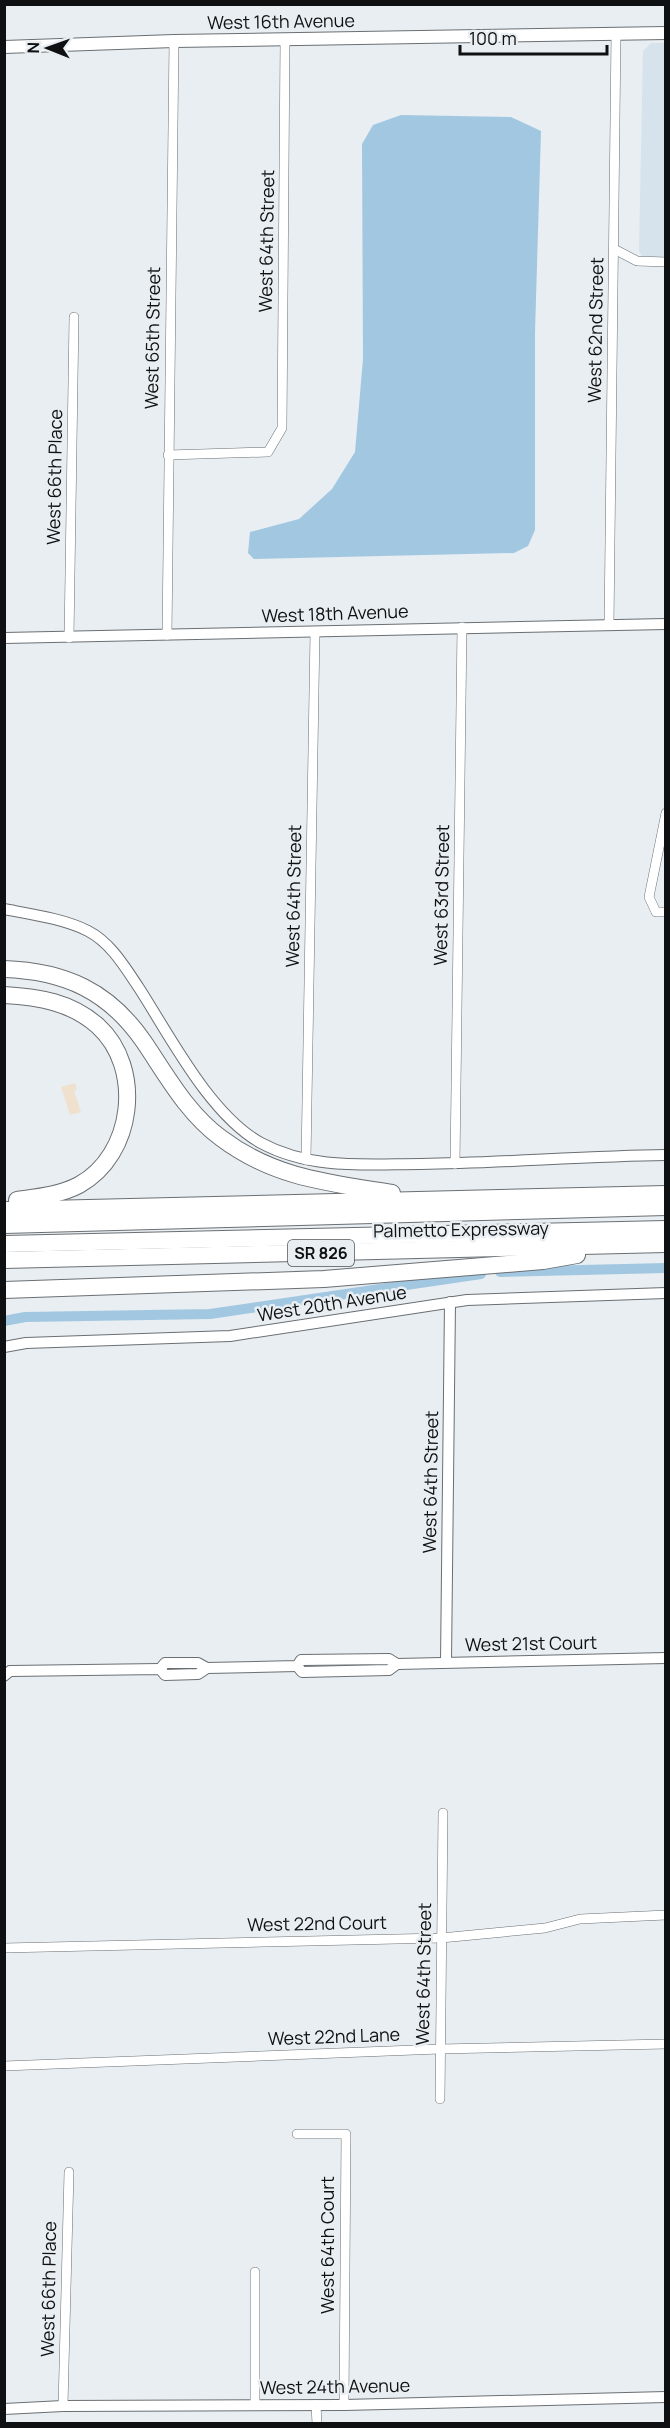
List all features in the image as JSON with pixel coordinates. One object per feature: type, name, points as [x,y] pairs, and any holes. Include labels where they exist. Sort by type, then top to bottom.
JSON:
[{"type":"highway","points":[[9,968],[56,975],[73,981],[109,1004],[142,1040],[192,1113],[220,1137],[251,1158],[306,1179],[435,1200]]},
{"type":"highway","points":[[4,1202],[60,1192],[80,1184],[111,1154],[122,1133],[127,1110],[127,1086],[122,1064],[112,1044],[99,1028],[81,1013],[56,1002],[10,997]]},
{"type":"highway","name":"Palmetto Expressway","points":[[4,1209],[666,1194]]},
{"type":"highway","points":[[4,1225],[666,1208]]},
{"type":"highway","points":[[4,1244],[666,1229]]},
{"type":"highway","name":"Palmetto Expressway","points":[[4,1260],[666,1244]]},
{"type":"highway","points":[[4,1290],[324,1279],[543,1261],[637,1245]]},
{"type":"main road","name":"West 16th Avenue","points":[[4,47],[174,41],[666,33]]},
{"type":"street","name":"West 62nd Street","points":[[609,625],[616,34]]},
{"type":"street","name":"West 64th Street","points":[[168,455],[268,452],[276,442],[282,428],[285,39]]},
{"type":"street","name":"West 65th Street","points":[[167,635],[174,41]]},
{"type":"street","points":[[614,249],[637,261],[666,262]]},
{"type":"street","name":"West 66th Place","points":[[69,638],[74,317]]},
{"type":"street","name":"West 18th Avenue","points":[[4,638],[666,624]]},
{"type":"street","name":"West 63rd Street","points":[[455,1164],[462,627]]},
{"type":"street","name":"West 64th Street","points":[[306,1160],[315,632]]},
{"type":"street","points":[[661,912],[650,897],[666,813]]},
{"type":"street","points":[[4,909],[87,930],[104,942],[129,973],[213,1101],[237,1125],[261,1143],[306,1160],[343,1164],[455,1164],[666,1155]]},
{"type":"street","name":"West 20th Avenue","points":[[4,1347],[26,1343],[242,1335],[450,1302],[507,1297],[666,1293]]},
{"type":"street","name":"West 64th Street","points":[[446,1662],[450,1302]]},
{"type":"street","name":"West 21st Court","points":[[6,1671],[160,1670],[165,1664],[198,1663],[207,1668],[297,1666],[301,1660],[389,1659],[397,1664],[666,1658]]},
{"type":"street","name":"West 64th Street","points":[[440,2099],[443,1813]]},
{"type":"street","name":"West 22nd Court","points":[[4,1948],[441,1938],[545,1928],[580,1919],[666,1915]]},
{"type":"street","name":"West 22nd Lane","points":[[4,2066],[440,2049],[666,2044]]},
{"type":"street","name":"West 64th Court","points":[[297,2134],[346,2134],[344,2404]]},
{"type":"street","name":"West 66th Place","points":[[63,2406],[69,2172]]},
{"type":"street","points":[[255,2272],[255,2405]]},
{"type":"street","name":"West 24th Avenue","points":[[4,2409],[63,2406],[316,2405],[666,2397]]},
{"type":"street","points":[[316,2405],[317,2424]]},
{"type":"shaded area","points":[[651,43],[665,43],[665,258],[649,258],[642,256],[639,251],[643,51]]},
{"type":"shaded area","points":[[75,1083],[77,1090],[74,1091],[81,1112],[70,1115],[61,1087]]},
{"type":"water","points":[[401,115],[511,117],[541,131],[535,332],[535,530],[528,546],[514,553],[254,559],[248,553],[250,532],[299,519],[332,489],[355,452],[363,359],[362,144],[373,125]]},
{"type":"waterway","points":[[500,1272],[666,1268]]},
{"type":"waterway","points":[[4,1321],[25,1317],[210,1314],[481,1274]]}]
